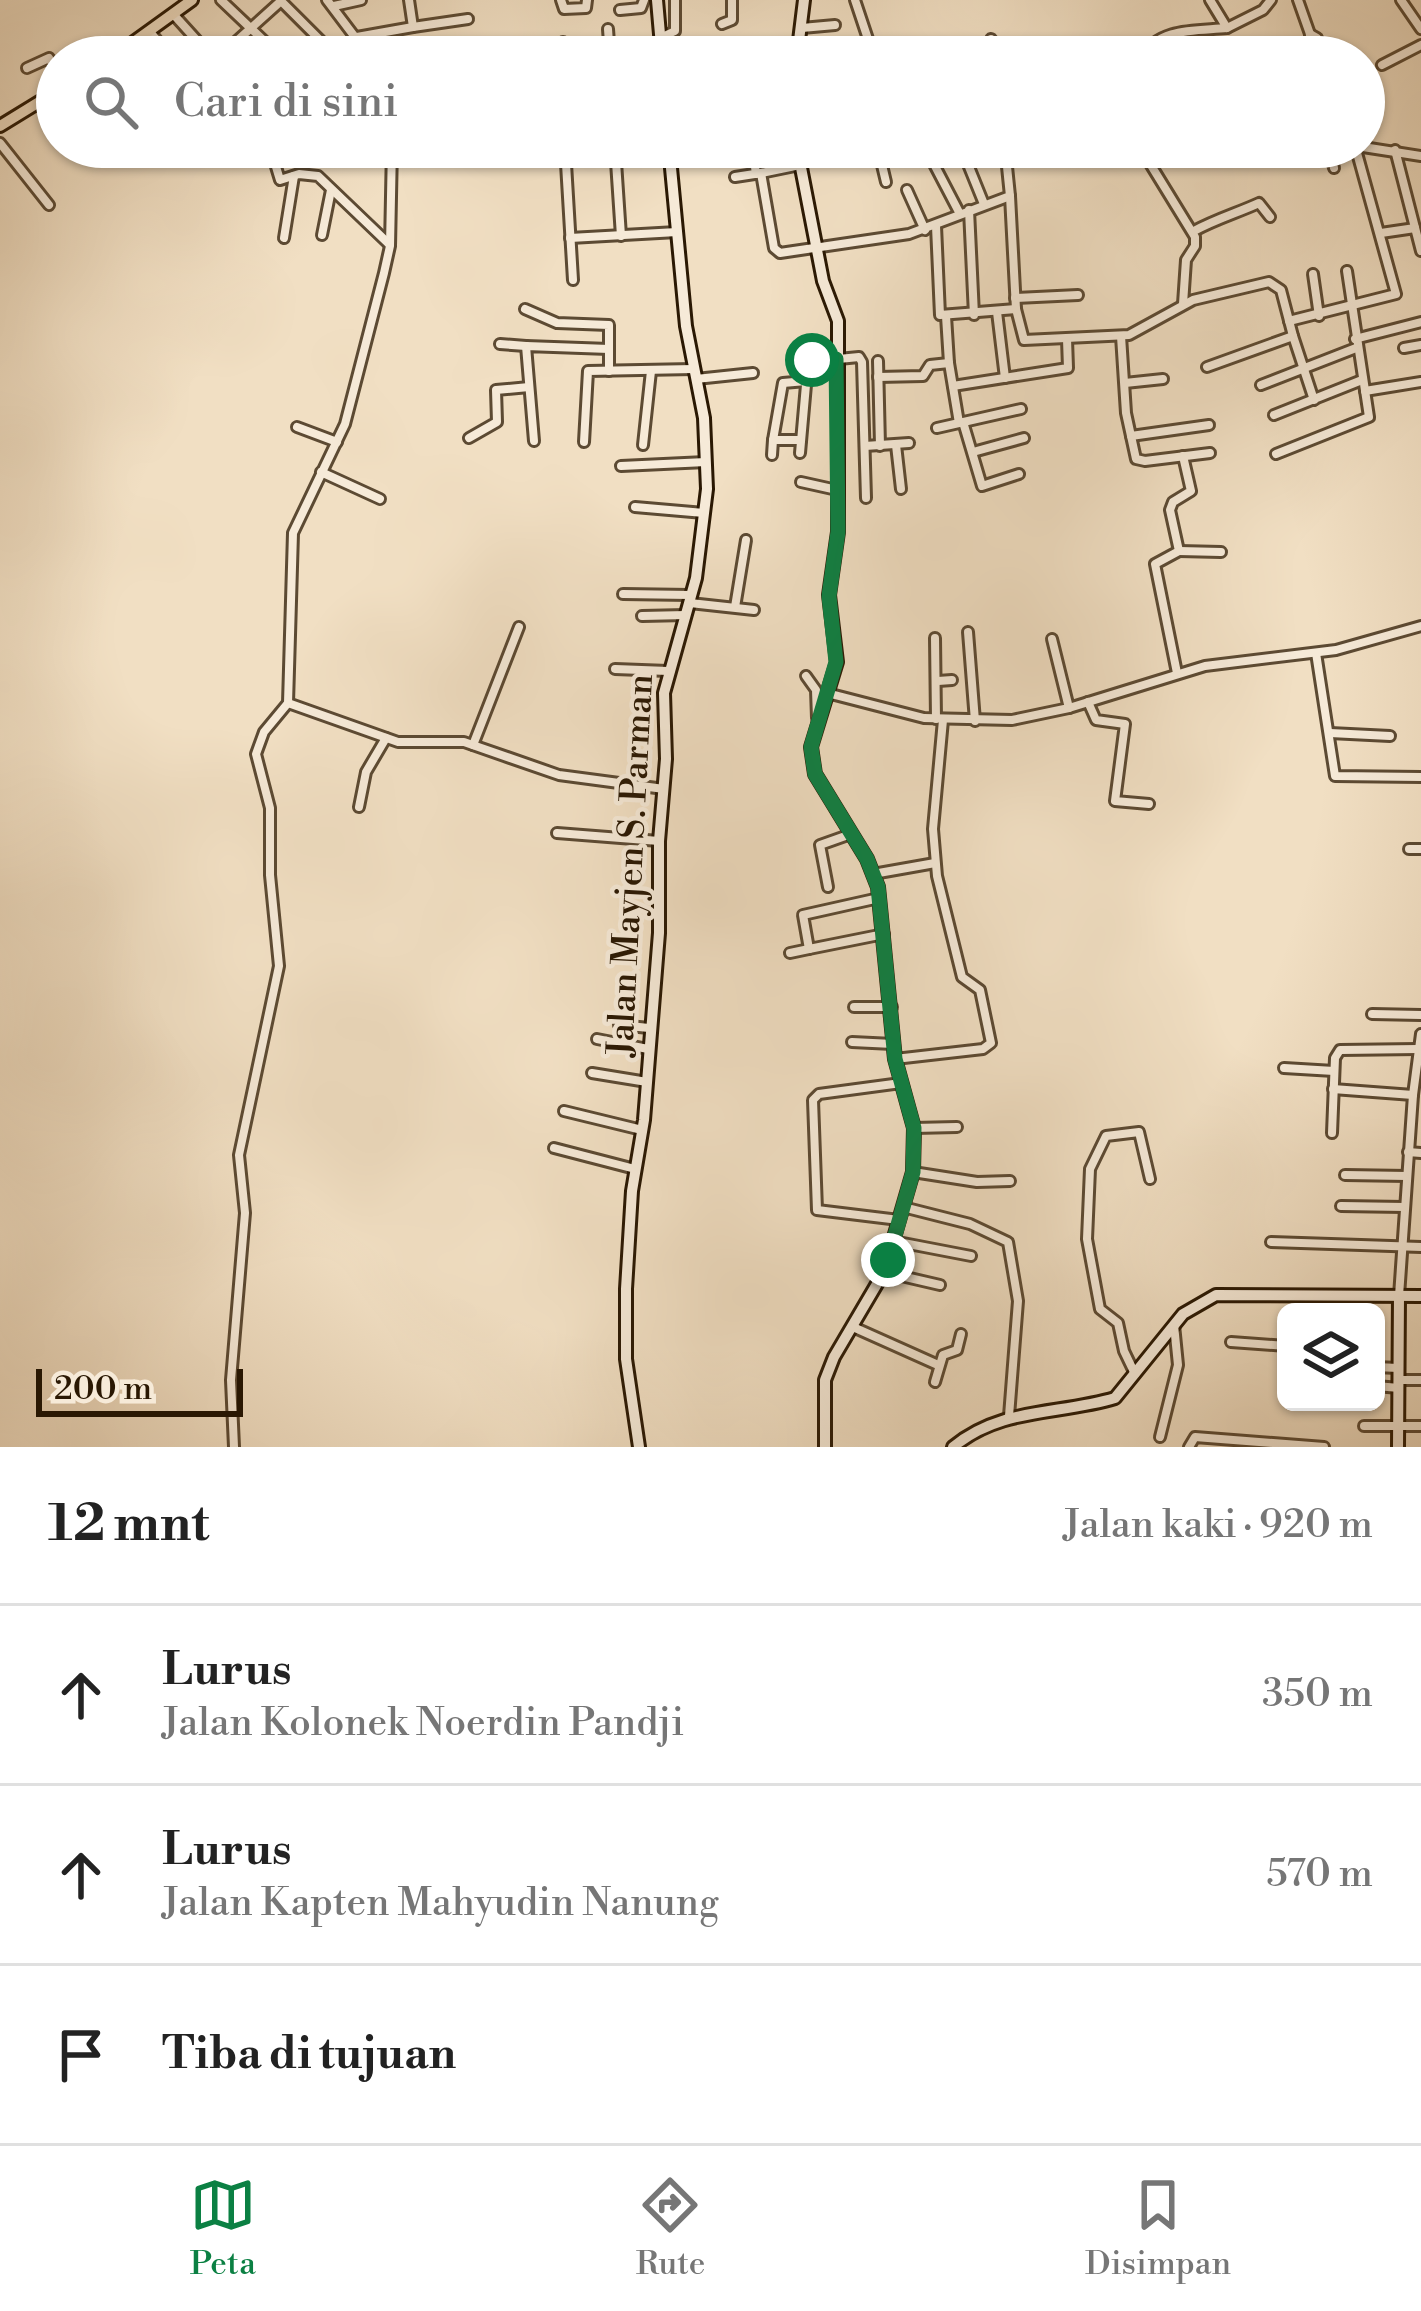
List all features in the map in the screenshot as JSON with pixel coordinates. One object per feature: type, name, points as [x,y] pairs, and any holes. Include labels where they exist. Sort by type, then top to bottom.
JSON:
[{"type":"main road","points":[[147,36],[192,0]]},
{"type":"main road","points":[[0,126],[36,104]]},
{"type":"street","points":[[221,0],[260,36]]},
{"type":"street","points":[[330,3],[362,0]]},
{"type":"street","points":[[409,0],[413,27]]},
{"type":"street","points":[[561,0],[564,9],[586,8],[587,0]]},
{"type":"street","points":[[620,10],[641,8],[644,0]]},
{"type":"street","points":[[656,0],[660,36]]},
{"type":"street","points":[[664,36],[675,31],[675,0]]},
{"type":"street","points":[[722,24],[734,17],[732,0]]},
{"type":"street","points":[[800,36],[804,0]]},
{"type":"street","points":[[855,0],[866,36]]},
{"type":"street","points":[[1210,0],[1226,28]]},
{"type":"street","points":[[1165,36],[1226,28],[1263,10],[1271,0]]},
{"type":"street","points":[[1298,0],[1314,36]]},
{"type":"street","points":[[1401,0],[1421,29]]},
{"type":"street","points":[[244,36],[281,1],[316,36]]},
{"type":"street","points":[[330,3],[357,36]]},
{"type":"street","points":[[174,15],[193,36]]},
{"type":"street","points":[[364,36],[468,19]]},
{"type":"street","points":[[802,28],[835,25]]},
{"type":"street","points":[[608,29],[608,36]]},
{"type":"street","points":[[1385,63],[1421,45]]},
{"type":"street","points":[[27,68],[36,64]]},
{"type":"street","points":[[0,142],[49,205]]},
{"type":"street","points":[[1385,149],[1421,157]]},
{"type":"street","points":[[1396,150],[1421,251]]},
{"type":"street","points":[[274,168],[276,180],[318,176],[390,246]]},
{"type":"street","points":[[234,1447],[231,1380],[245,1214],[239,1155],[278,966],[270,808],[256,754],[265,732],[288,703],[293,533],[337,442],[390,246],[392,168]]},
{"type":"street","points":[[566,168],[573,280]]},
{"type":"street","points":[[616,168],[621,236]]},
{"type":"street","name":"Jalan Mayjen S. Parman","points":[[639,1447],[626,1342],[629,1218],[647,1082],[658,933],[664,694],[689,604],[707,462],[671,168]]},
{"type":"street","points":[[758,168],[775,251],[785,254],[925,230],[1010,196]]},
{"type":"street","points":[[735,177],[785,168]]},
{"type":"street","points":[[801,168],[824,281],[837,314],[837,544],[829,596],[836,662],[811,747],[815,774],[873,874],[884,934],[895,1059],[914,1128],[913,1172],[884,1272],[825,1380],[825,1447]]},
{"type":"street","points":[[884,168],[886,182]]},
{"type":"street","points":[[933,168],[964,212],[974,315]]},
{"type":"street","points":[[969,168],[984,204]]},
{"type":"street","points":[[1007,168],[1016,309],[1024,340],[1136,333],[1183,304],[1274,283],[1281,290],[1314,400]]},
{"type":"street","points":[[1153,168],[1194,231],[1183,304]]},
{"type":"street","points":[[1289,321],[1396,294],[1362,168]]},
{"type":"street","points":[[284,238],[294,176]]},
{"type":"street","points":[[322,235],[332,189]]},
{"type":"street","points":[[908,190],[925,230]]},
{"type":"street","points":[[1194,231],[1259,203],[1270,217]]},
{"type":"street","points":[[936,225],[938,312],[974,315],[1016,309]]},
{"type":"street","points":[[1382,233],[1417,231]]},
{"type":"street","points":[[570,238],[677,232]]},
{"type":"street","points":[[1276,454],[1368,418],[1347,271]]},
{"type":"street","points":[[1313,274],[1319,316]]},
{"type":"street","points":[[1015,298],[1078,295]]},
{"type":"street","points":[[525,309],[557,323],[609,326],[609,371]]},
{"type":"street","points":[[997,312],[1005,378]]},
{"type":"street","points":[[946,316],[952,386],[982,486],[1018,474]]},
{"type":"street","points":[[1261,386],[1356,343],[1421,322]]},
{"type":"street","points":[[1207,367],[1293,335]]},
{"type":"street","points":[[1121,336],[1134,455],[1139,461],[1210,453]]},
{"type":"street","points":[[952,386],[1068,368],[1067,339]]},
{"type":"street","points":[[500,344],[609,349]]},
{"type":"street","points":[[1404,348],[1421,345]]},
{"type":"street","points":[[526,346],[534,441]]},
{"type":"street","points":[[800,453],[808,362],[861,358],[866,498]]},
{"type":"street","points":[[878,361],[880,446]]},
{"type":"street","points":[[878,377],[923,376],[928,366],[949,363]]},
{"type":"street","points":[[643,445],[651,371]]},
{"type":"street","points":[[584,442],[587,373],[753,373]]},
{"type":"street","points":[[1125,383],[1163,379]]},
{"type":"street","points":[[772,454],[783,383],[806,380]]},
{"type":"street","points":[[1274,415],[1362,380]]},
{"type":"street","points":[[1365,391],[1421,382]]},
{"type":"street","points":[[469,438],[496,422],[496,390],[529,387]]},
{"type":"street","points":[[937,428],[1021,409]]},
{"type":"street","points":[[1131,436],[1209,425]]},
{"type":"street","points":[[297,427],[337,442]]},
{"type":"street","points":[[973,452],[1024,438]]},
{"type":"street","points":[[773,440],[801,440]]},
{"type":"street","points":[[865,446],[909,443]]},
{"type":"street","points":[[896,445],[902,489]]},
{"type":"street","points":[[1179,551],[1170,510],[1173,502],[1191,491],[1183,456]]},
{"type":"street","points":[[621,466],[707,462]]},
{"type":"street","points":[[321,472],[380,500]]},
{"type":"street","points":[[801,482],[837,490]]},
{"type":"street","points":[[635,507],[704,513]]},
{"type":"street","points":[[735,608],[746,540]]},
{"type":"street","points":[[1177,673],[1155,564],[1179,551],[1221,552]]},
{"type":"street","points":[[622,594],[754,610]]},
{"type":"street","points":[[642,616],[689,604]]},
{"type":"street","points":[[827,693],[904,715],[1012,720],[1223,662],[1316,653],[1421,626]]},
{"type":"street","points":[[473,745],[519,627]]},
{"type":"street","points":[[968,632],[975,721]]},
{"type":"street","points":[[895,1059],[983,1049],[991,1043],[980,990],[962,976],[935,862],[939,720],[934,638]]},
{"type":"street","points":[[1052,639],[1069,708]]},
{"type":"street","points":[[1316,653],[1335,776],[1421,777]]},
{"type":"street","points":[[615,669],[668,670]]},
{"type":"street","points":[[806,676],[816,690],[817,720]]},
{"type":"street","points":[[938,681],[952,680]]},
{"type":"street","points":[[1088,702],[1096,720],[1125,724],[1115,801],[1149,804]]},
{"type":"street","points":[[288,703],[415,745],[473,745],[559,775],[664,789]]},
{"type":"street","points":[[1330,733],[1390,736]]},
{"type":"street","points":[[359,807],[366,772],[386,738]]},
{"type":"street","points":[[557,833],[659,841]]},
{"type":"street","points":[[828,886],[820,845],[852,833]]},
{"type":"street","points":[[1409,849],[1421,849]]},
{"type":"street","points":[[873,874],[935,862]]},
{"type":"street","points":[[809,949],[803,915],[879,898]]},
{"type":"street","points":[[790,953],[884,934]]},
{"type":"street","points":[[854,1007],[892,1007]]},
{"type":"street","points":[[1372,1014],[1421,1015]]},
{"type":"street","points":[[619,1024],[650,1028]]},
{"type":"street","points":[[1398,1447],[1399,1296],[1408,1152],[1416,1119],[1412,1095],[1421,1034]]},
{"type":"street","points":[[597,1040],[648,1049]]},
{"type":"street","points":[[852,1042],[894,1044]]},
{"type":"street","points":[[1332,1133],[1334,1070],[1342,1048],[1418,1048]]},
{"type":"street","points":[[1284,1067],[1334,1070]]},
{"type":"street","points":[[592,1072],[647,1082]]},
{"type":"street","points":[[898,1220],[817,1210],[814,1100],[819,1094],[901,1083]]},
{"type":"street","points":[[1334,1089],[1412,1095]]},
{"type":"street","points":[[564,1111],[642,1130]]},
{"type":"street","points":[[914,1128],[957,1127]]},
{"type":"street","points":[[1136,1376],[1118,1323],[1100,1309],[1089,1260],[1090,1168],[1106,1136],[1139,1132],[1150,1179]]},
{"type":"street","points":[[554,1148],[635,1169]]},
{"type":"street","points":[[1408,1152],[1421,1153]]},
{"type":"street","points":[[913,1172],[977,1182],[1010,1181]]},
{"type":"street","points":[[1345,1175],[1407,1176]]},
{"type":"street","points":[[1341,1206],[1421,1197]]},
{"type":"street","points":[[903,1207],[970,1224],[1008,1242],[1018,1300],[1009,1416]]},
{"type":"street","points":[[893,1241],[971,1256]]},
{"type":"street","points":[[1271,1242],[1421,1246]]},
{"type":"street","points":[[884,1272],[940,1285]]},
{"type":"street","points":[[1298,1294],[1298,1303]]},
{"type":"street","points":[[953,1447],[1009,1416],[1115,1398],[1174,1325],[1193,1306],[1216,1295],[1421,1296]]},
{"type":"street","points":[[1352,1295],[1352,1303]]},
{"type":"street","points":[[1160,1437],[1178,1365],[1174,1325]]},
{"type":"street","points":[[853,1327],[938,1365]]},
{"type":"street","points":[[935,1382],[938,1365],[946,1352],[959,1348],[962,1334]]},
{"type":"street","points":[[1232,1342],[1277,1345]]},
{"type":"street","points":[[1385,1371],[1398,1379]]},
{"type":"street","points":[[1385,1383],[1421,1380]]},
{"type":"street","points":[[1364,1426],[1421,1426]]},
{"type":"street","points":[[1189,1447],[1195,1437],[1232,1444],[1324,1447]]},
{"type":"route","points":[[812,360],[836,359],[838,532],[829,596],[836,662],[811,747],[815,774],[867,859],[878,887],[895,1059],[914,1128],[913,1172],[888,1260]]}]
